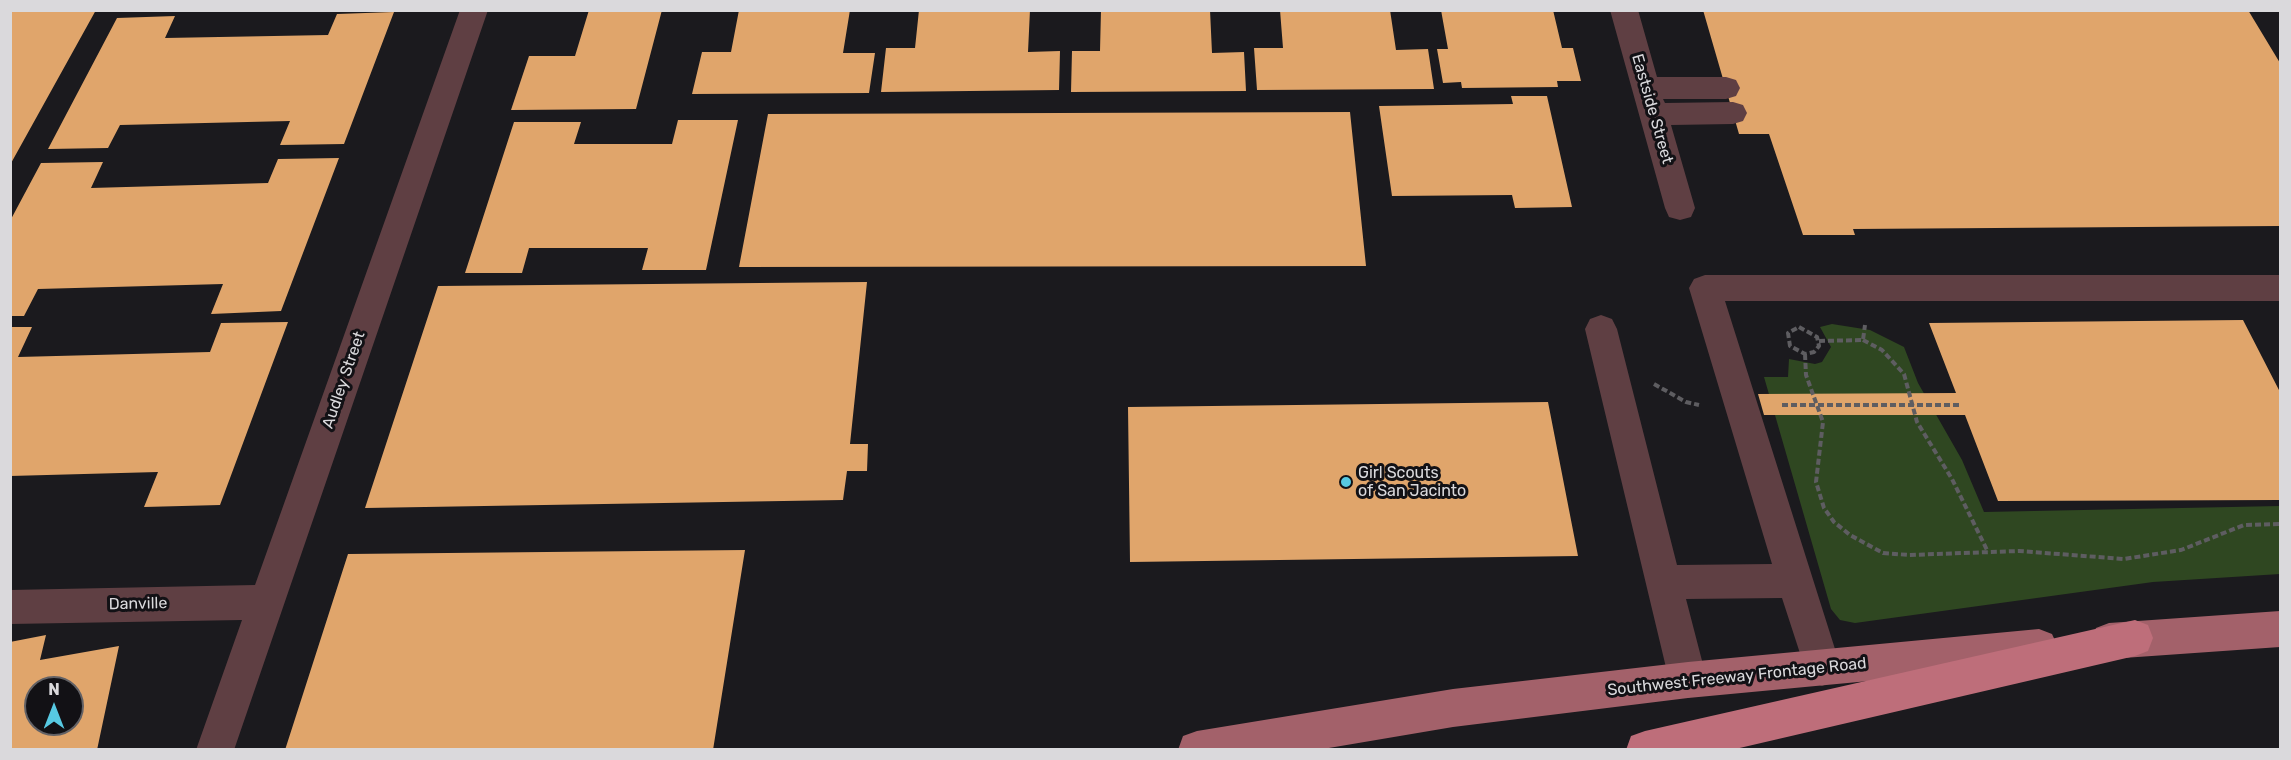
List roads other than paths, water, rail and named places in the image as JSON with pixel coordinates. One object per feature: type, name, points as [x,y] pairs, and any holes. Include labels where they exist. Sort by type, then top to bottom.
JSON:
[{"type":"highway","points":[[1645,750],[2135,638]]},
{"type":"main road","name":"Southwest Freeway Frontage Road","points":[[1197,750],[1454,708],[1688,680],[2135,638],[2280,629]]},
{"type":"street","name":"Audley Street","points":[[215,750],[474,10]]},
{"type":"street","name":"Eastside Street","points":[[1624,10],[1680,208]]},
{"type":"street","points":[[1650,101],[1730,100]]},
{"type":"street","points":[[1822,668],[1705,288],[2280,288]]},
{"type":"street","points":[[1601,329],[1688,680]]},
{"type":"street","points":[[1665,582],[1795,581]]},
{"type":"street","name":"Danville","points":[[10,607],[266,602]]},
{"type":"place","name":"Girl Scouts of San Jacinto","points":[[1346,482]]}]
